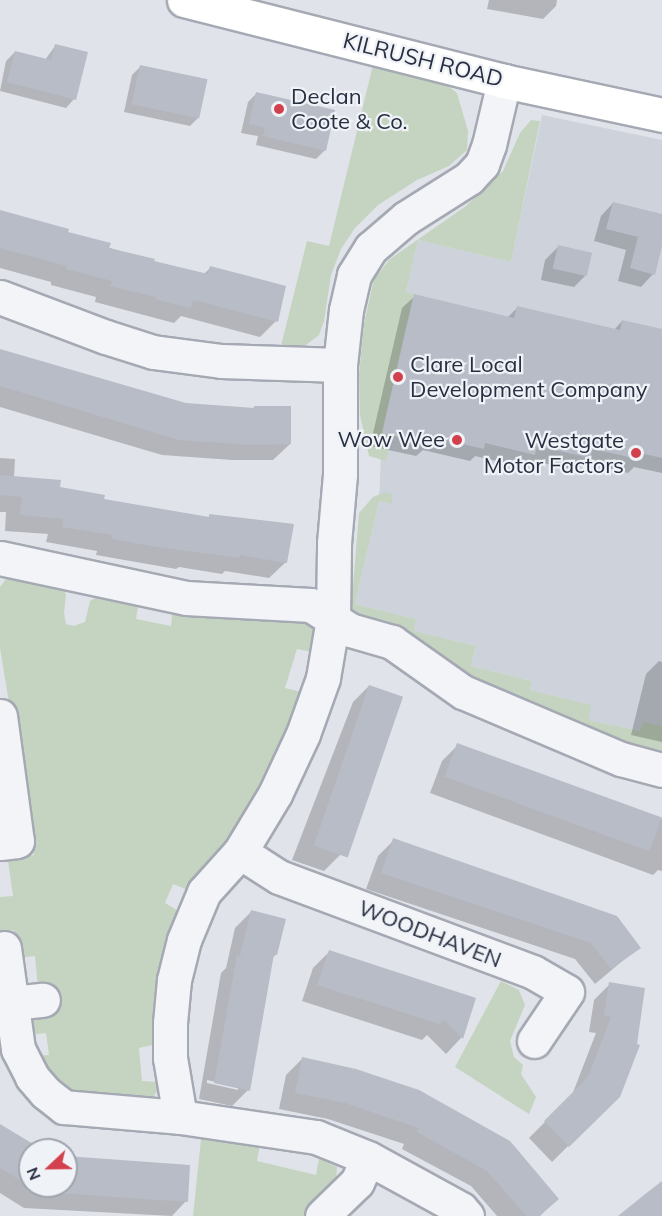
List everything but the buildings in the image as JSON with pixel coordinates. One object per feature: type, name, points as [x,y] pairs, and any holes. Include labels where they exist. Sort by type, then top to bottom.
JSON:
[{"type":"main road","name":"KILRUSH ROAD","points":[[186,0],[504,81],[662,115]]},
{"type":"street","points":[[180,1117],[170,1058],[174,980],[184,940],[204,892],[240,852],[275,794],[303,734],[323,678],[333,619],[334,543],[340,474],[340,365],[346,310],[354,275],[371,248],[406,218],[469,178],[482,164],[489,145],[504,81]]},
{"type":"street","points":[[0,297],[153,352],[221,362],[340,365]]},
{"type":"street","points":[[15,562],[186,598],[311,605],[350,630],[392,642],[463,692],[621,759],[662,770]]},
{"type":"street","points":[[0,716],[17,841],[0,843]]},
{"type":"street","name":"WOODHAVEN","points":[[240,852],[279,877],[533,972],[567,992],[534,1041]]},
{"type":"street","points":[[4,948],[28,1002],[18,1049],[32,1077],[46,1093],[64,1107],[180,1117],[316,1137],[368,1158],[461,1209],[467,1216]]},
{"type":"street","points":[[322,1216],[357,1182],[368,1158]]},
{"type":"shaded area","points":[[542,115],[662,140],[662,747],[640,731],[587,720],[590,705],[530,690],[532,681],[471,666],[476,646],[413,631],[416,619],[355,604],[379,501],[382,433],[414,294],[406,292],[418,240],[511,262]]},
{"type":"green space","points":[[373,65],[440,80],[457,93],[468,131],[467,150],[449,166],[417,180],[378,205],[355,228],[341,249],[331,275],[324,321],[319,335],[306,345],[288,348],[281,346],[307,241],[329,246]]},
{"type":"green space","points":[[531,120],[540,121],[511,262],[418,240],[406,292],[414,294],[382,433],[392,435],[386,461],[369,456],[360,415],[359,374],[364,324],[374,279],[390,259],[466,206],[503,171],[520,133]]},
{"type":"green space","points":[[385,492],[392,494],[392,504],[379,501],[355,604],[416,619],[414,631],[476,646],[471,666],[532,681],[530,690],[591,705],[588,720],[640,731],[643,722],[662,726],[662,754],[596,736],[531,713],[354,617],[351,611],[359,513],[373,497]]},
{"type":"green space","points":[[25,574],[62,584],[66,595],[64,613],[66,624],[74,626],[85,622],[90,601],[101,595],[139,600],[136,619],[171,626],[173,607],[308,619],[315,631],[312,652],[297,649],[285,688],[301,692],[282,747],[232,842],[200,872],[188,890],[173,884],[165,903],[177,910],[168,943],[157,1044],[139,1048],[142,1081],[158,1082],[159,1088],[154,1096],[142,1100],[71,1096],[32,1056],[49,1055],[46,1033],[29,1035],[26,1025],[40,1013],[58,1011],[56,991],[38,989],[35,956],[17,958],[14,930],[0,931],[0,897],[13,896],[8,860],[34,855],[0,648],[0,587],[6,579]]},
{"type":"green space","points":[[501,981],[519,990],[525,1005],[510,1041],[514,1057],[523,1065],[521,1074],[536,1097],[529,1114],[455,1067]]},
{"type":"green space","points":[[201,1139],[260,1144],[257,1161],[316,1175],[319,1159],[337,1167],[335,1189],[304,1216],[193,1216]]},
{"type":"place","name":"Declan Coote & Co.","points":[[279,109]]},
{"type":"place","name":"Clare Local Development Company","points":[[398,377]]},
{"type":"place","name":"Wow Wee","points":[[457,440]]},
{"type":"place","name":"Westgate Motor Factors","points":[[636,453]]}]
